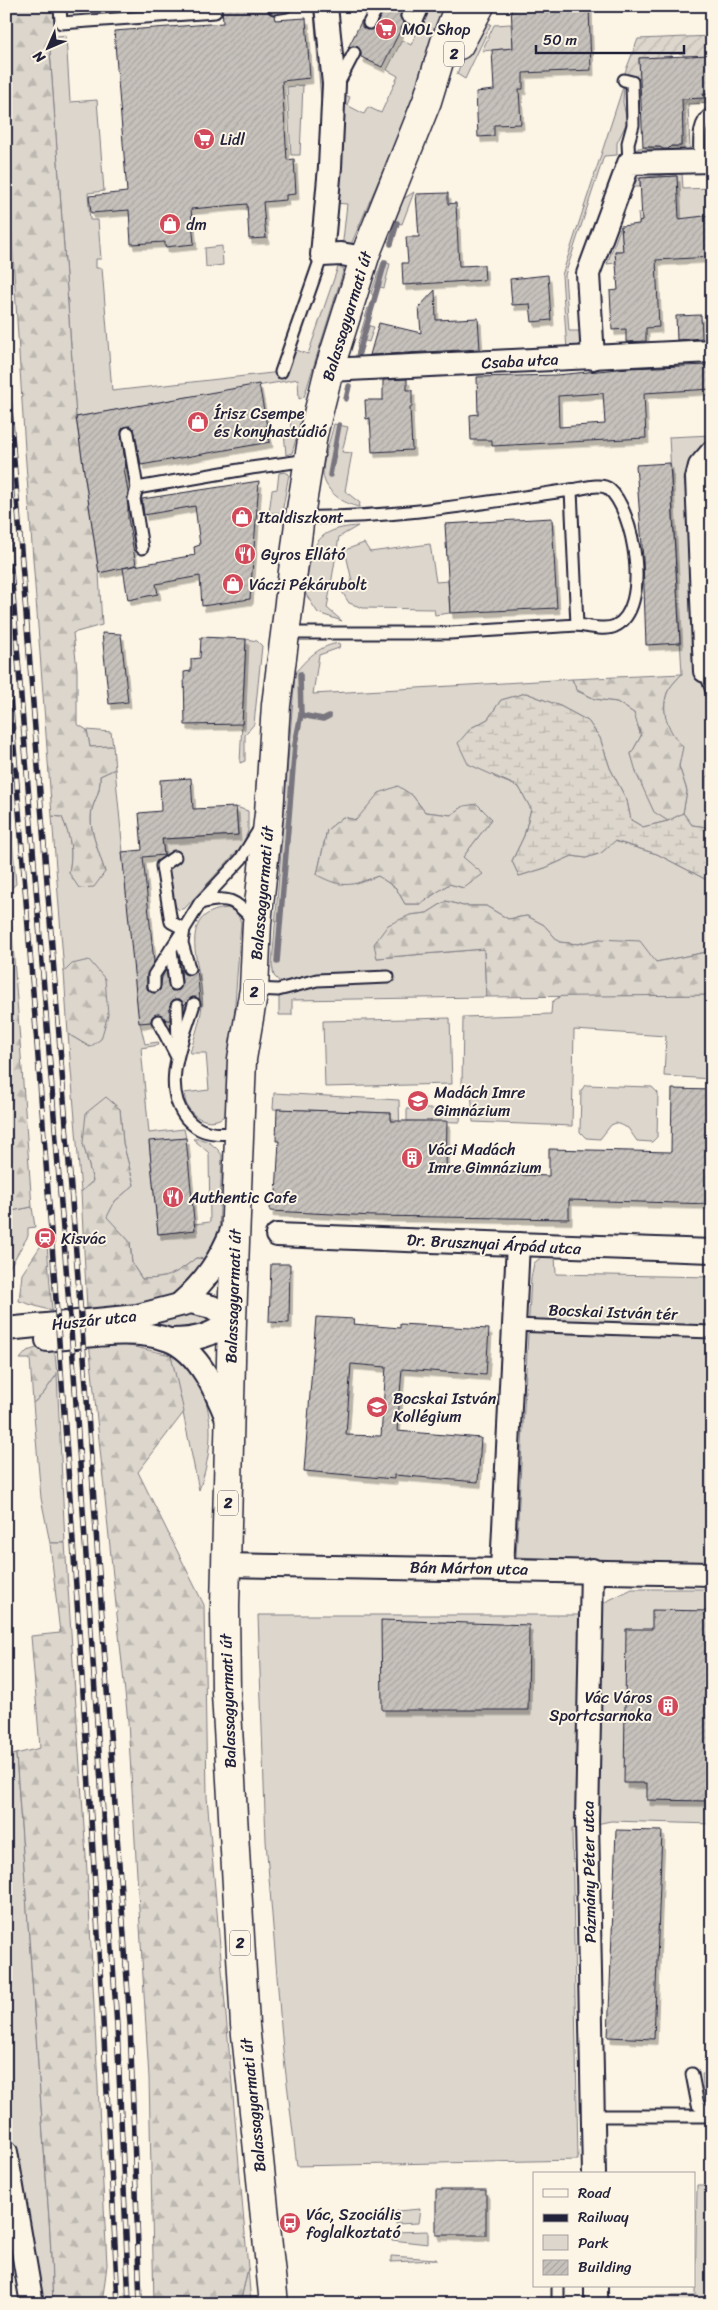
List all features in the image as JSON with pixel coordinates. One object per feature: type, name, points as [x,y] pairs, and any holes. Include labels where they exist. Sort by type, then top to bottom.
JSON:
[{"type":"main road","name":"2","points":[[427,101],[445,42],[459,6]]},
{"type":"main road","name":"2","points":[[427,101],[480,6]]},
{"type":"main road","name":"Balassagyarmati út","points":[[274,2304],[245,2025],[226,1693],[229,1425],[242,1059],[254,989],[257,924],[285,633],[309,460],[329,370],[364,258],[427,101]]},
{"type":"street","points":[[327,7],[337,83],[322,255],[341,254],[364,258]]},
{"type":"street","points":[[593,358],[588,274],[629,163],[706,161]]},
{"type":"street","name":"Csaba utca","points":[[329,370],[712,351]]},
{"type":"street","points":[[708,680],[697,478],[700,466],[712,452]]},
{"type":"street","name":"Huszár utca","points":[[180,1304],[193,1293],[213,1268],[223,1252],[236,1217]]},
{"type":"street","name":"Dr. Brusznyai Árpád utca","points":[[277,1236],[712,1251]]},
{"type":"street","points":[[502,1569],[518,1244]]},
{"type":"street","name":"Huszár utca","points":[[6,1329],[137,1316],[191,1302],[202,1303],[212,1307],[232,1320],[203,1338],[192,1340],[171,1340],[156,1336],[123,1335],[6,1342]]},
{"type":"street","name":"Huszár utca","points":[[171,1340],[191,1356],[202,1368],[216,1392],[229,1425]]},
{"type":"street","name":"Bán Márton utca","points":[[226,1565],[592,1570],[712,1574]]},
{"type":"street","name":"Pázmány Péter utca","points":[[592,1570],[587,1821],[594,2172]]},
{"type":"street","points":[[6,2152],[32,2304]]},
{"type":"street","points":[[596,2288],[596,2304]]},
{"type":"lane","points":[[60,6],[62,23],[214,12],[214,6]]},
{"type":"lane","points":[[274,8],[286,6]]},
{"type":"lane","points":[[369,23],[378,6]]},
{"type":"lane","points":[[407,16],[416,21],[421,12]]},
{"type":"lane","points":[[337,83],[354,53]]},
{"type":"lane","points":[[624,80],[632,82],[633,125],[628,143],[629,163]]},
{"type":"lane","points":[[706,161],[700,129],[705,117],[712,113]]},
{"type":"lane","points":[[281,372],[322,255]]},
{"type":"lane","points":[[128,432],[137,488],[134,499],[142,548]]},
{"type":"lane","points":[[137,488],[309,460]]},
{"type":"lane","points":[[285,633],[450,633],[577,626],[615,626],[625,618],[638,599],[635,549],[618,501],[609,489],[603,486],[442,509],[332,517],[300,516]]},
{"type":"lane","points":[[571,490],[577,626]]},
{"type":"lane","points":[[154,986],[154,975],[200,903],[241,859],[269,813]]},
{"type":"lane","points":[[175,857],[162,866],[171,922],[184,929]]},
{"type":"lane","points":[[200,903],[220,898],[231,901],[243,908],[257,924]]},
{"type":"lane","points":[[184,929],[182,943],[190,968]]},
{"type":"lane","points":[[171,949],[175,984]]},
{"type":"lane","points":[[254,989],[278,990],[317,980],[388,977]]},
{"type":"lane","points":[[194,1004],[174,1079],[175,1094],[180,1110],[191,1124],[208,1132],[239,1133]]},
{"type":"lane","points":[[177,1006],[178,1059]]},
{"type":"lane","points":[[158,1021],[178,1059]]},
{"type":"lane","name":"Bocskai István tér","points":[[513,1325],[712,1332]]},
{"type":"lane","points":[[692,2074],[698,2105],[712,2116]]},
{"type":"lane","points":[[593,2116],[712,2116]]},
{"type":"lane","points":[[558,2288],[558,2304]]},
{"type":"green space","points":[[6,6],[53,6],[55,33],[49,37],[76,417],[99,573],[102,625],[73,633],[77,669],[77,724],[87,730],[90,747],[113,746],[115,769],[100,776],[99,789],[91,812],[92,830],[105,872],[94,887],[79,888],[69,873],[71,851],[67,832],[62,817],[52,816],[25,450],[6,141]]},
{"type":"green space","points":[[430,6],[449,6],[409,110],[350,247],[342,249],[347,204],[333,203],[340,105],[345,95],[350,97],[347,105],[364,114],[368,107],[381,113],[398,76],[387,70],[402,40],[411,45]]},
{"type":"green space","points":[[318,11],[327,99],[321,100],[314,12]]},
{"type":"green space","points":[[484,23],[491,24],[465,79],[457,74],[462,60]]},
{"type":"green space","points":[[511,24],[513,48],[482,51],[494,25]]},
{"type":"green space","points":[[66,35],[70,102],[97,100],[104,191],[88,193],[90,220],[98,220],[101,259],[96,259],[96,268],[102,268],[112,391],[281,372],[290,348],[308,354],[338,267],[344,269],[304,397],[299,399],[298,379],[76,417],[49,37]]},
{"type":"green space","points":[[712,36],[712,55],[683,56],[683,53],[671,54],[671,57],[639,58],[640,79],[624,75],[638,39]]},
{"type":"green space","points":[[624,84],[623,102],[627,122],[617,143],[617,155],[604,156],[565,275],[569,331],[584,331],[583,346],[567,351],[562,275]]},
{"type":"green space","points":[[303,85],[300,155],[291,155],[287,87]]},
{"type":"green space","points":[[712,94],[712,103],[688,104],[690,148],[687,152],[635,152],[638,148],[681,146],[678,95]]},
{"type":"green space","points":[[682,173],[683,189],[712,188],[712,217],[639,222],[638,213],[678,211],[677,176],[640,178],[640,187],[633,187],[638,178]]},
{"type":"green space","points":[[414,192],[402,224],[397,223],[391,244],[387,241],[403,199]]},
{"type":"green space","points":[[621,226],[623,251],[615,251],[616,263],[607,264]]},
{"type":"green space","points":[[222,246],[223,265],[206,267],[205,248]]},
{"type":"green space","points":[[382,262],[390,264],[384,288],[377,286],[374,297],[371,293]]},
{"type":"green space","points":[[368,308],[371,309],[366,325],[374,327],[369,342],[362,340],[359,353],[357,346]]},
{"type":"green space","points":[[298,414],[302,418],[292,453],[286,455],[284,431],[291,429],[290,416]]},
{"type":"green space","points":[[334,424],[348,427],[342,452],[352,453],[345,491],[360,503],[359,507],[347,503],[331,492],[323,474]]},
{"type":"green space","points":[[712,435],[712,443],[698,454],[684,479],[685,486],[690,490],[692,545],[688,546],[691,624],[695,624],[712,667],[712,773],[706,777],[706,798],[712,801],[712,824],[707,827],[692,825],[683,813],[687,791],[679,766],[682,747],[673,735],[667,722],[665,700],[668,690],[682,674],[669,437]]},
{"type":"green space","points":[[285,472],[289,474],[282,513],[269,513],[272,490],[277,489],[279,473]]},
{"type":"green space","points":[[358,526],[339,537],[327,608],[342,621],[318,613],[305,593],[309,566],[315,545],[321,538],[330,532],[342,528]]},
{"type":"green space","points":[[364,543],[370,552],[430,544],[436,582],[448,581],[450,613],[435,615],[434,609],[363,608],[349,603],[341,590],[352,581],[345,550]]},
{"type":"green space","points":[[246,639],[257,641],[262,646],[254,724],[245,735],[245,761],[240,763]]},
{"type":"green space","points":[[340,643],[339,648],[319,655],[313,694],[572,679],[577,691],[595,699],[617,702],[634,713],[641,736],[631,754],[654,811],[668,821],[643,827],[631,820],[627,801],[610,768],[600,738],[588,721],[560,706],[526,693],[501,700],[488,719],[471,728],[494,777],[519,787],[531,809],[524,836],[512,861],[519,876],[545,868],[572,856],[586,858],[601,853],[614,841],[657,854],[707,880],[712,880],[712,951],[656,962],[600,939],[578,944],[559,942],[544,925],[527,916],[508,919],[486,906],[463,906],[446,901],[427,913],[410,915],[377,958],[484,949],[486,997],[292,1000],[292,1015],[279,1015],[279,981],[274,976],[272,965],[295,673],[314,653],[333,644]],"holes":[[[412,795],[425,812],[451,815],[464,806],[492,819],[463,857],[464,888],[449,884],[420,904],[405,904],[396,888],[378,876],[357,884],[317,875],[327,830],[343,817],[355,820]]]},
{"type":"green space","points":[[682,674],[668,690],[665,700],[665,715],[670,729],[683,747],[679,766],[687,791],[683,813],[668,821],[654,812],[637,775],[631,754],[641,736],[634,713],[617,702],[595,699],[577,690],[572,679]]},
{"type":"green space","points":[[526,693],[560,706],[588,721],[600,738],[610,768],[627,801],[631,820],[643,827],[668,821],[683,813],[692,825],[707,827],[712,824],[712,880],[707,880],[657,854],[615,841],[601,853],[586,858],[572,856],[545,868],[519,876],[512,861],[524,836],[531,809],[519,787],[468,764],[458,743],[471,728],[488,719],[501,700]]},
{"type":"green space","points":[[87,730],[111,732],[113,746],[90,747]]},
{"type":"green space","points":[[115,769],[139,1019],[145,1044],[158,1042],[159,1045],[141,1048],[149,1133],[184,1129],[186,1138],[149,1142],[158,1234],[194,1230],[194,1224],[210,1222],[209,1153],[193,1139],[202,1139],[210,1143],[222,1155],[219,1235],[207,1259],[196,1258],[183,1268],[165,1277],[151,1279],[142,1279],[132,1264],[130,1242],[106,1217],[115,1201],[134,1185],[123,1143],[120,1109],[83,1143],[93,1181],[81,1192],[68,1034],[90,1047],[72,964],[64,972],[52,816],[62,817],[67,832],[71,851],[69,873],[105,872],[92,830],[91,812],[99,789],[100,776]]},
{"type":"green space","points":[[6,771],[16,884],[9,890],[32,1207],[6,1212]]},
{"type":"green space","points":[[398,786],[412,795],[425,812],[451,815],[464,806],[477,804],[492,819],[463,857],[483,874],[464,888],[449,884],[420,904],[405,904],[396,888],[378,876],[354,884],[341,884],[317,875],[327,830],[343,817],[356,820],[379,793]]},
{"type":"green space","points":[[236,807],[248,811],[248,831],[243,845],[185,908],[179,910],[174,905],[167,855],[164,855],[162,839],[238,835]]},
{"type":"green space","points":[[446,901],[463,906],[486,906],[508,919],[527,916],[544,925],[559,942],[578,944],[600,939],[640,941],[656,962],[712,951],[712,995],[486,997],[484,949],[377,958],[374,944],[388,925],[410,915],[427,913]]},
{"type":"green space","points":[[228,908],[237,913],[241,922],[227,1113],[217,1120],[211,1121],[199,1118],[190,1111],[186,1104],[184,1093],[209,1090],[206,1053],[190,1053],[199,1023],[202,1004],[196,960],[196,931],[201,920],[211,912]]},
{"type":"green space","points":[[89,960],[105,979],[108,1015],[101,1039],[90,1047],[68,1034],[64,972],[72,964]]},
{"type":"green space","points":[[562,995],[712,995],[712,1079],[664,1076],[666,1036],[574,1030],[572,1126],[473,1122],[471,1087],[462,1086],[463,1017],[551,1014],[552,1002]]},
{"type":"green space","points":[[450,1018],[452,1084],[325,1087],[323,1021]]},
{"type":"green space","points":[[585,1085],[652,1087],[658,1093],[657,1137],[652,1142],[637,1141],[628,1128],[616,1123],[611,1125],[600,1139],[586,1138],[580,1132],[581,1091]]},
{"type":"green space","points":[[274,1093],[399,1100],[400,1137],[391,1137],[391,1113],[273,1109]]},
{"type":"green space","points":[[106,1097],[120,1109],[123,1143],[134,1185],[115,1201],[107,1217],[130,1242],[132,1264],[142,1279],[151,1279],[165,1277],[183,1268],[196,1258],[207,1259],[180,1290],[163,1300],[118,1313],[87,1309],[81,1192],[93,1181],[83,1143],[86,1113]]},
{"type":"green space","points":[[407,1109],[461,1109],[460,1122],[407,1121]]},
{"type":"green space","points":[[32,1207],[35,1227],[28,1228],[28,1236],[8,1270],[6,1314],[6,1212]]},
{"type":"green space","points":[[42,1244],[47,1244],[52,1311],[19,1301],[22,1274]]},
{"type":"green space","points":[[543,1256],[555,1256],[556,1274],[712,1277],[712,1565],[516,1557],[531,1278],[534,1263]]},
{"type":"green space","points":[[197,1313],[202,1314],[207,1321],[200,1331],[89,1332]]},
{"type":"green space","points":[[89,1342],[130,1346],[171,1355],[184,1412],[138,1472],[204,1605],[207,1797],[248,2268],[240,2304],[154,2304],[149,2078],[128,1722]]},
{"type":"green space","points":[[40,1347],[51,1347],[55,1354],[57,1374],[43,1394],[33,1403],[30,1359],[20,1359],[27,1351]]},
{"type":"green space","points":[[171,1355],[186,1367],[198,1382],[209,1416],[210,1435],[208,1453],[205,1472],[199,1490]]},
{"type":"green space","points":[[57,1374],[65,1543],[50,1543],[41,1498],[33,1403],[43,1394]]},
{"type":"green space","points":[[50,1543],[65,1543],[88,1886],[107,2265],[102,2304],[53,2304],[50,2233],[16,1754],[40,1748],[31,1636],[60,1633]]},
{"type":"green space","points":[[632,1589],[712,1589],[712,1824],[611,1821],[572,1829],[578,2160],[297,2166],[283,2050],[266,1841],[258,1615],[578,1615]]},
{"type":"green space","points":[[16,1754],[50,2233],[53,2304],[23,2304],[6,2226],[6,1757]]},
{"type":"green space","points":[[702,2074],[712,2074],[712,2106],[704,2094]]},
{"type":"green space","points":[[697,2185],[712,2185],[712,2304],[648,2304],[647,2296],[695,2296]]},
{"type":"green space","points":[[420,2209],[418,2223],[396,2224],[397,2211]]},
{"type":"green space","points":[[428,2231],[428,2244],[392,2240],[393,2232]]},
{"type":"green space","points":[[391,2256],[436,2259],[437,2260],[391,2262]]},
{"type":"green space","points":[[248,2268],[251,2304],[240,2304]]},
{"type":"building","name":"Lidl","points":[[222,6],[267,6],[268,12],[274,15],[275,20],[306,18],[310,78],[282,81],[287,160],[294,159],[296,194],[286,195],[286,200],[263,202],[266,238],[249,239],[247,204],[191,209],[194,244],[165,247],[165,242],[131,244],[129,210],[91,213],[89,196],[127,192],[114,31],[223,23]]},
{"type":"building","points":[[385,6],[412,6],[410,9],[401,12],[400,17],[404,23],[382,67],[361,57],[358,47],[348,48],[362,20],[362,27],[373,30]]},
{"type":"building","points":[[511,6],[589,6],[591,70],[523,73],[523,89],[519,89],[521,124],[494,125],[494,136],[478,137],[476,92],[494,90],[492,50],[513,48]]},
{"type":"building","points":[[712,55],[712,94],[703,94],[704,98],[682,99],[683,138],[681,138],[681,146],[671,146],[668,149],[643,147],[639,58]]},
{"type":"building","points":[[677,176],[679,219],[712,215],[712,257],[656,260],[659,327],[646,328],[646,341],[626,342],[626,329],[612,330],[610,291],[618,290],[615,251],[623,251],[621,226],[639,224],[642,221],[640,178]]},
{"type":"building","points":[[448,193],[448,204],[456,203],[459,266],[484,265],[485,280],[403,285],[402,263],[408,263],[406,237],[419,237],[416,194]]},
{"type":"building","points":[[548,275],[551,320],[532,322],[530,304],[512,305],[510,279]]},
{"type":"building","points":[[435,290],[436,320],[478,318],[480,349],[370,355],[379,323],[421,333],[419,307]]},
{"type":"building","points":[[701,315],[702,338],[677,340],[676,316]]},
{"type":"building","points":[[710,365],[712,389],[644,393],[646,438],[492,446],[492,440],[471,440],[470,415],[478,414],[477,377],[557,375],[628,368]],"holes":[[[603,393],[605,424],[559,427],[558,396]]]},
{"type":"building","points":[[407,379],[407,390],[412,390],[412,407],[410,407],[412,450],[372,452],[370,418],[366,419],[365,400],[383,400],[383,380]]},
{"type":"building","points":[[259,384],[270,442],[141,465],[134,429],[130,426],[123,428],[121,434],[128,492],[128,518],[136,565],[99,573],[76,417]]},
{"type":"building","points":[[670,463],[680,643],[646,645],[643,559],[636,465]]},
{"type":"building","points":[[259,481],[250,599],[202,606],[200,576],[156,584],[158,594],[128,600],[123,568],[195,555],[194,547],[200,545],[195,506],[144,515],[142,499]]},
{"type":"building","points":[[552,518],[557,608],[450,613],[445,524]]},
{"type":"building","points":[[102,633],[121,634],[128,702],[109,704]]},
{"type":"building","points":[[201,637],[246,639],[242,724],[185,725],[184,672],[191,671],[191,659],[200,658]]},
{"type":"building","points":[[191,778],[193,809],[236,807],[238,835],[162,839],[164,855],[143,857],[154,962],[147,974],[147,989],[154,993],[160,990],[162,977],[166,970],[169,988],[172,991],[179,990],[182,984],[181,969],[184,974],[191,975],[197,968],[200,1000],[192,997],[184,1005],[180,999],[174,999],[170,1006],[170,1020],[166,1020],[162,1015],[158,1014],[152,1017],[151,1022],[139,1023],[122,852],[142,850],[139,813],[161,811],[160,780]]},
{"type":"building","points":[[672,1089],[712,1090],[712,1204],[569,1200],[569,1219],[374,1216],[270,1211],[271,1193],[276,1193],[279,1141],[276,1141],[277,1109],[391,1113],[391,1121],[447,1121],[446,1172],[549,1176],[549,1149],[671,1152]]},
{"type":"building","name":"Authentic Cafe","points":[[186,1138],[195,1230],[158,1234],[149,1141]]},
{"type":"building","points":[[271,1264],[290,1264],[289,1323],[269,1322]]},
{"type":"building","points":[[316,1317],[354,1319],[353,1324],[400,1328],[400,1324],[489,1329],[486,1375],[402,1369],[397,1431],[481,1438],[478,1482],[394,1475],[394,1479],[304,1471]],"holes":[[[351,1364],[386,1367],[381,1436],[346,1435]]]},
{"type":"building","name":"Vác Város Sportcsarnoka","points":[[652,1610],[712,1611],[712,1801],[647,1800],[647,1783],[624,1783],[626,1629],[652,1629]]},
{"type":"building","points":[[381,1620],[529,1625],[528,1710],[382,1710]]},
{"type":"building","points":[[616,1830],[662,1831],[654,2039],[608,2037]]},
{"type":"building","points":[[436,2190],[486,2190],[486,2235],[436,2235]]},
{"type":"waterway","points":[[391,244],[397,223]]},
{"type":"waterway","points":[[356,363],[385,262]]},
{"type":"waterway","points":[[346,399],[349,386]]},
{"type":"waterway","points":[[330,475],[339,425]]},
{"type":"waterway","points":[[277,962],[295,744],[301,715],[300,674]]},
{"type":"waterway","points":[[301,715],[323,719],[329,716]]},
{"type":"railway","points":[[6,358],[83,1342],[130,2023],[140,2304]]},
{"type":"railway","points":[[6,507],[72,1343],[117,2026],[129,2304]]},
{"type":"railway","points":[[6,646],[38,1060],[82,1681],[118,2304]]},
{"type":"place","name":"MOL Shop","points":[[386,29]]},
{"type":"place","name":"Lidl","points":[[204,139]]},
{"type":"place","name":"dm","points":[[170,224]]},
{"type":"place","name":"Írisz Csempe és konyhastúdió","points":[[198,422]]},
{"type":"place","name":"Italdiszkont","points":[[242,517]]},
{"type":"place","name":"Gyros Ellátó","points":[[245,554]]},
{"type":"place","name":"Váczi Pékárubolt","points":[[233,584]]},
{"type":"place","name":"Madách Imre Gimnázium","points":[[418,1101]]},
{"type":"place","name":"Váci Madách Imre Gimnázium","points":[[412,1158]]},
{"type":"place","name":"Authentic Cafe","points":[[173,1197]]},
{"type":"place","name":"Kisvác","points":[[45,1238]]},
{"type":"place","name":"Bocskai István Kollégium","points":[[377,1407]]},
{"type":"place","name":"Vác Város Sportcsarnoka","points":[[668,1706]]},
{"type":"place","name":"Vác, Szociális foglalkoztató","points":[[290,2223]]}]
